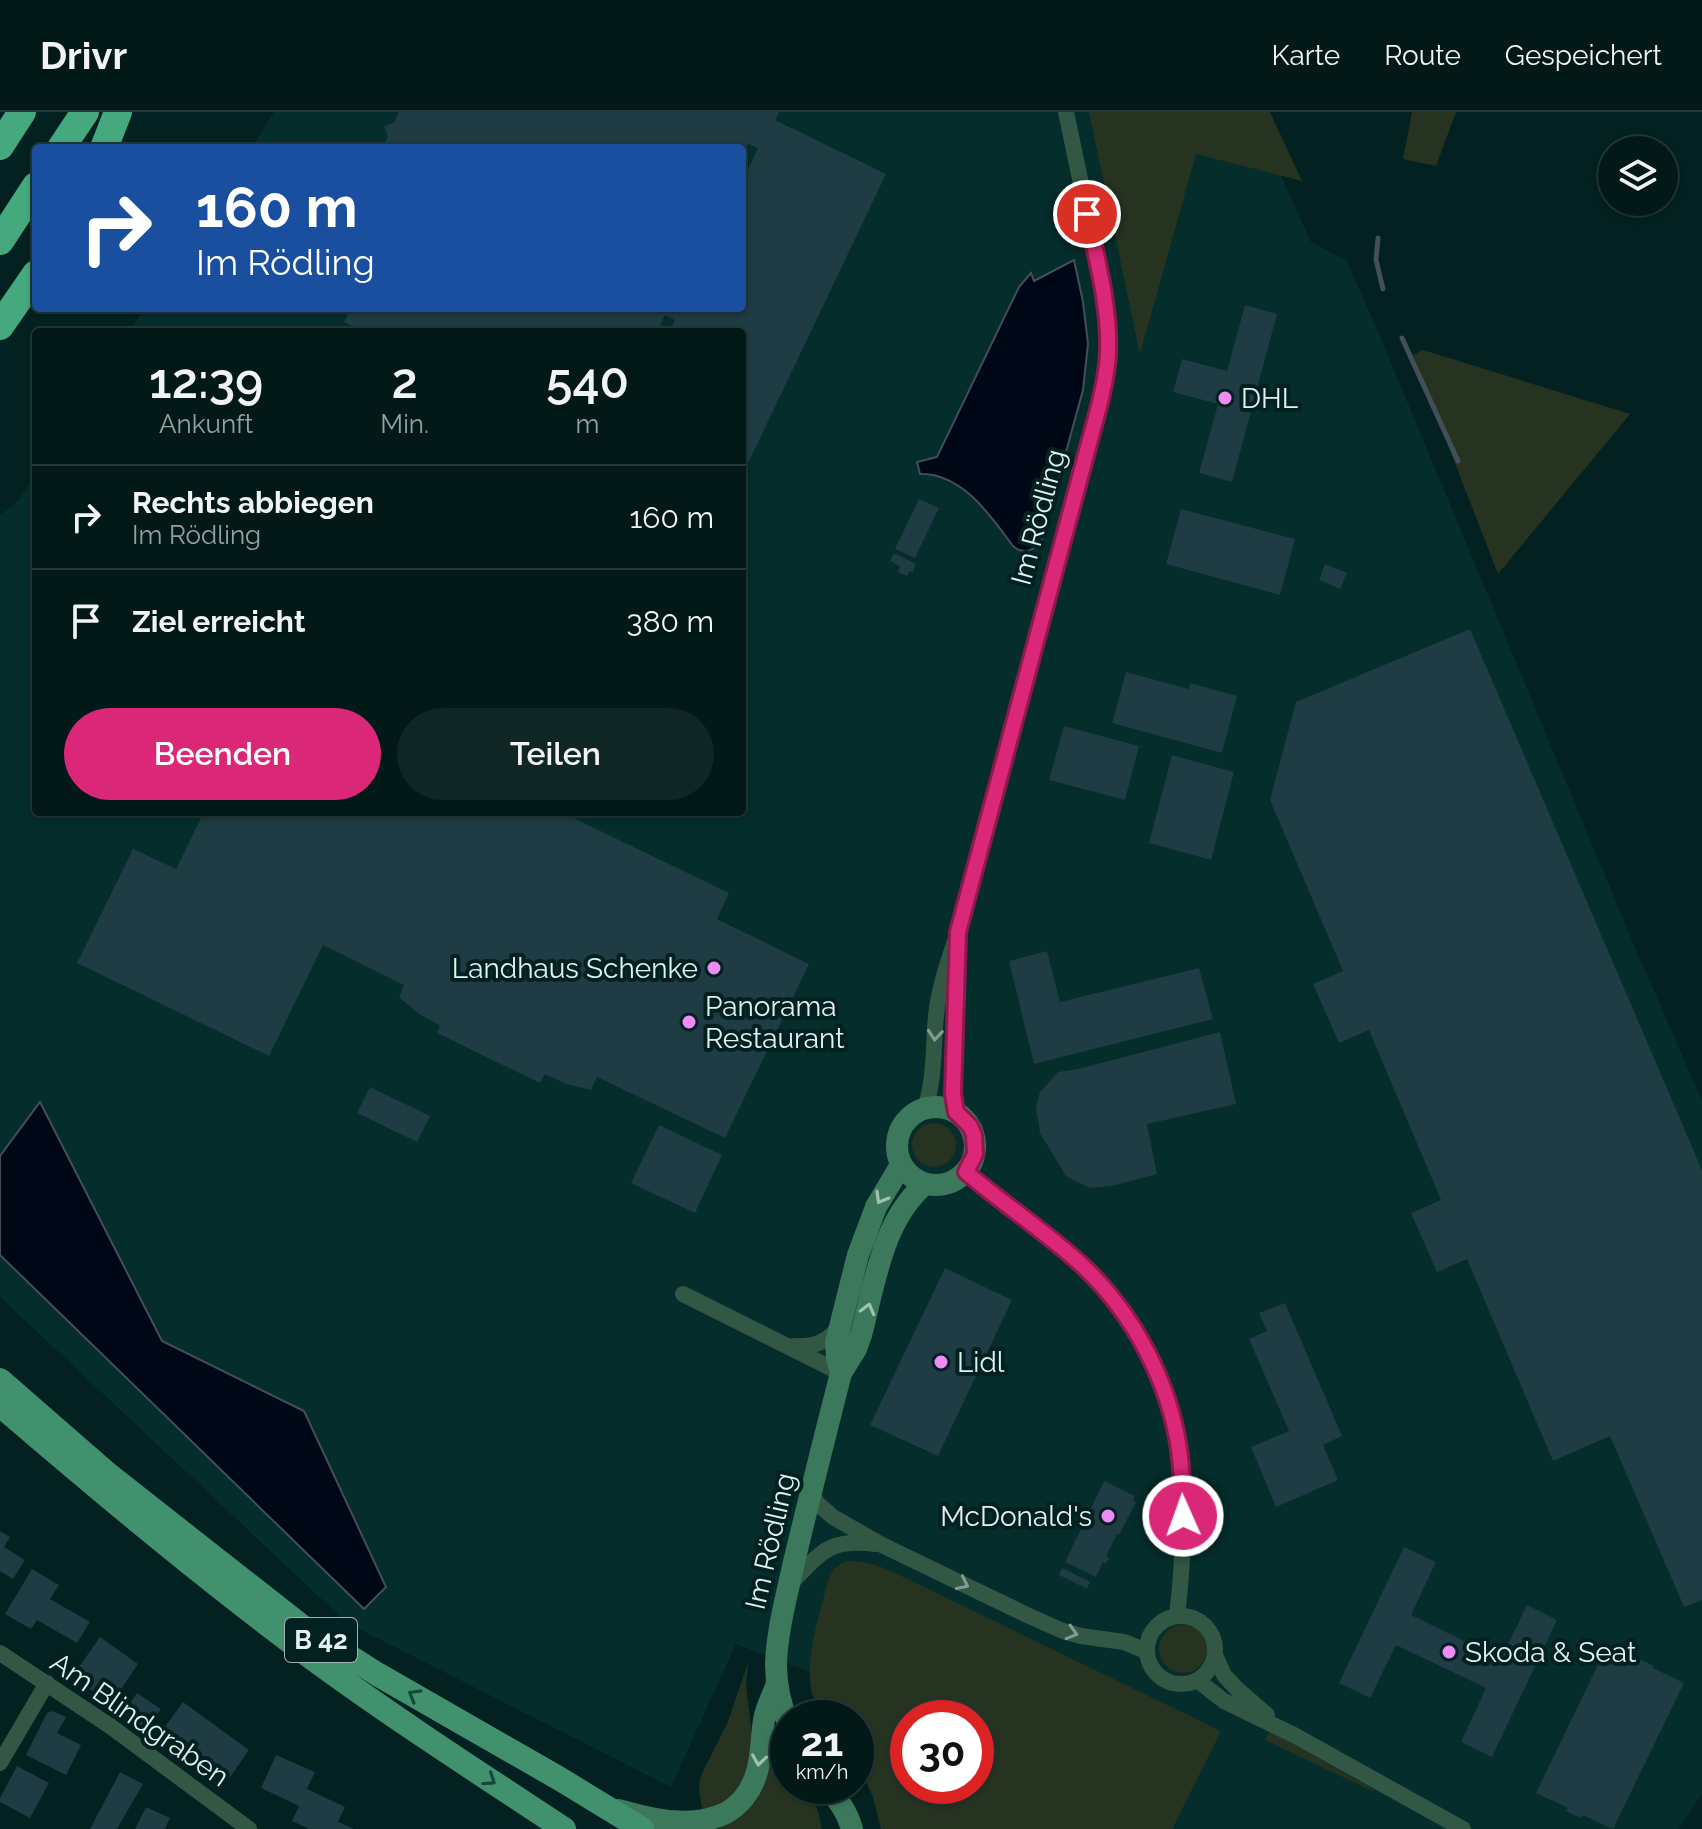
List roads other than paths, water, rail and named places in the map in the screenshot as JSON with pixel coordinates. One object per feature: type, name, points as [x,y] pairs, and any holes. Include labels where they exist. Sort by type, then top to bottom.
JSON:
[{"type":"highway","points":[[0,146],[22,112]]},
{"type":"highway","points":[[64,144],[85,112]]},
{"type":"highway","points":[[106,144],[118,112]]},
{"type":"highway","points":[[0,241],[32,192]]},
{"type":"highway","points":[[0,326],[32,280]]},
{"type":"main road","name":"B 42","points":[[0,1380],[109,1475],[300,1625],[642,1829]]},
{"type":"main road","name":"B 42","points":[[0,1405],[127,1512],[309,1656],[564,1829]]},
{"type":"street","name":"Im Rödling","points":[[925,1108],[940,992],[1105,376],[1108,340],[1104,299],[1066,112]]},
{"type":"street","name":"Im Rödling","points":[[958,932],[953,1076],[956,1112],[974,1135],[975,1154],[966,1172]]},
{"type":"street","points":[[956,1112],[935,1106],[914,1113],[899,1130],[896,1142],[901,1165],[911,1177],[932,1185],[947,1184],[966,1172],[1084,1267],[1122,1311],[1154,1367],[1169,1406],[1182,1471],[1183,1516],[1177,1616]]},
{"type":"street","name":"Im Rödling","points":[[841,1373],[836,1343],[838,1328],[864,1233],[901,1165]]},
{"type":"street","name":"Im Rödling","points":[[780,1700],[777,1649],[789,1585],[841,1373],[861,1335],[891,1230],[904,1205],[925,1184]]},
{"type":"street","points":[[683,1294],[841,1373]]},
{"type":"street","points":[[788,1346],[820,1344],[838,1328]]},
{"type":"street","points":[[811,1491],[824,1511],[882,1545],[1063,1631],[1124,1642],[1146,1651]]},
{"type":"street","points":[[789,1585],[826,1549],[853,1542],[882,1545]]},
{"type":"street","points":[[1215,1655],[1209,1670],[1197,1680],[1177,1684],[1158,1676],[1151,1668],[1146,1651],[1156,1626],[1169,1617],[1195,1618],[1209,1629],[1224,1675],[1257,1708],[1294,1735]]},
{"type":"street","name":"Am Blindgraben","points":[[0,1653],[144,1750],[249,1829]]},
{"type":"street","points":[[1197,1680],[1224,1701],[1294,1735],[1463,1829]]},
{"type":"street","points":[[0,1763],[47,1683]]},
{"type":"street","points":[[603,1805],[685,1825],[709,1822],[734,1808],[744,1798],[757,1775],[764,1718],[777,1684]]},
{"type":"street","points":[[833,1804],[837,1829]]},
{"type":"street","points":[[841,1804],[852,1829]]},
{"type":"water","points":[[1074,260],[1088,344],[1083,390],[1042,539],[1033,549],[1021,551],[1013,546],[974,498],[949,480],[920,474],[917,462],[937,457],[1019,287],[1031,273],[1034,281]]},
{"type":"water","points":[[40,1102],[162,1341],[304,1411],[386,1587],[364,1609],[0,1255],[0,1156]]},
{"type":"waterway","points":[[1378,238],[1376,260],[1383,289]]},
{"type":"waterway","points":[[1402,338],[1458,461]]},
{"type":"place","name":"DHL","points":[[1225,398]]},
{"type":"place","name":"Landhaus Schenke","points":[[714,968]]},
{"type":"place","name":"Panorama Restaurant","points":[[689,1022]]},
{"type":"place","name":"Lidl","points":[[941,1362]]},
{"type":"place","name":"McDonald's","points":[[1108,1516]]},
{"type":"place","name":"Skoda & Seat","points":[[1449,1652]]}]
